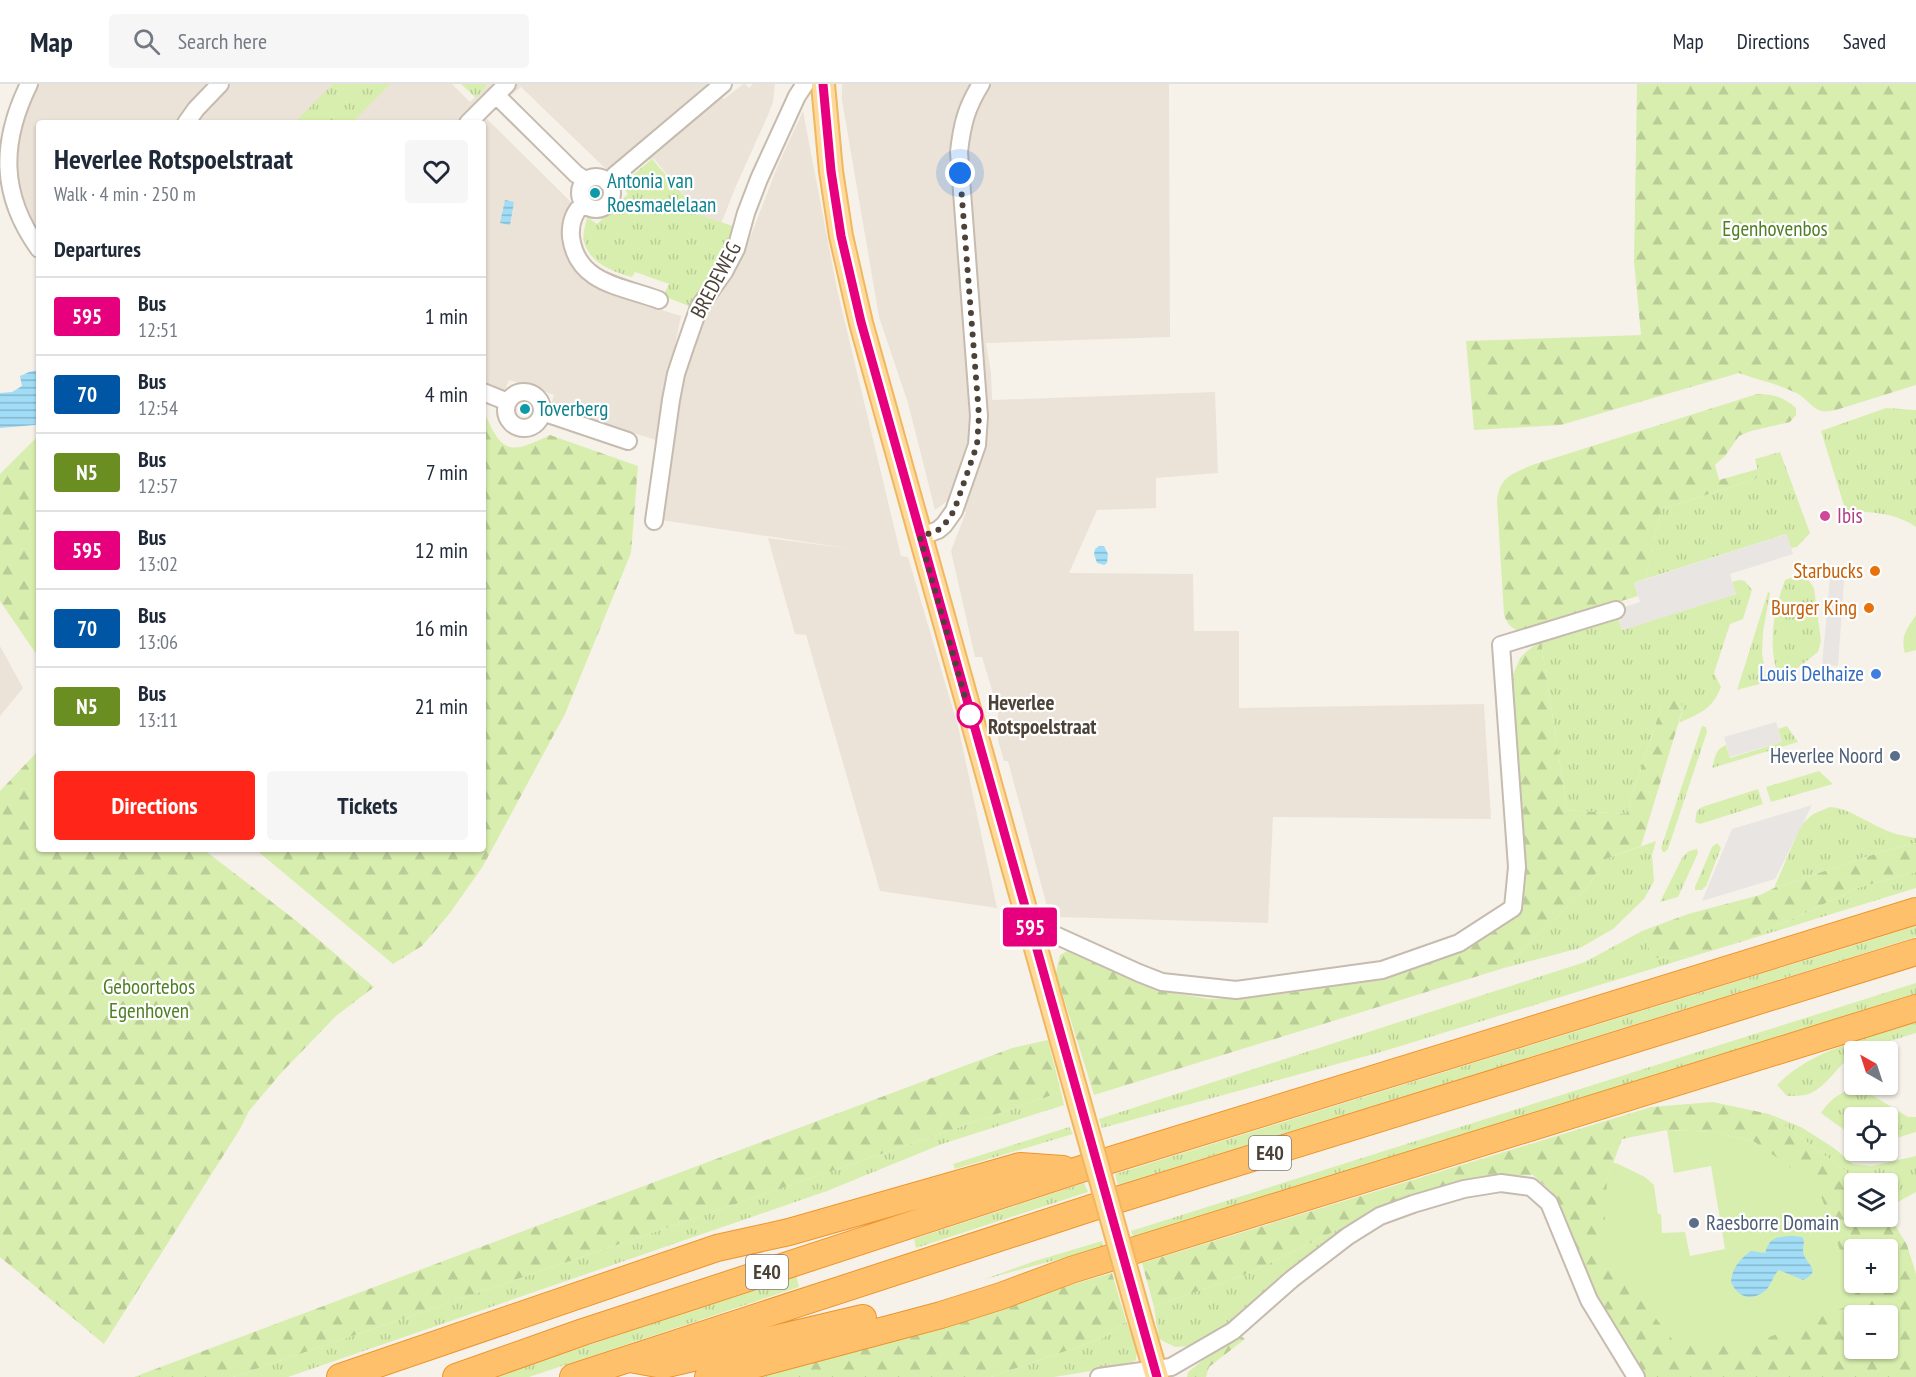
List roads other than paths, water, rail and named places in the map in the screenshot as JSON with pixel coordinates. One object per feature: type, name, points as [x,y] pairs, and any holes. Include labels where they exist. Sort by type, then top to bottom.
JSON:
[{"type":"highway","name":"E40","points":[[456,1377],[583,1332],[1078,1170],[1916,911]]},
{"type":"highway","name":"E40","points":[[573,1377],[1102,1205],[1916,952]]},
{"type":"highway","points":[[708,1377],[941,1315],[1071,1270],[1916,1008]]},
{"type":"highway","points":[[343,1377],[717,1248],[789,1232],[1020,1166],[1078,1170]]},
{"type":"highway","points":[[627,1358],[663,1365],[990,1287],[1071,1270]]},
{"type":"main road","points":[[824,84],[831,171],[841,236],[861,322],[1156,1373]]},
{"type":"street","points":[[29,84],[17,105],[8,133],[6,175],[17,215],[36,244]]},
{"type":"street","points":[[188,120],[220,84]]},
{"type":"street","points":[[608,183],[723,84]]},
{"type":"street","name":"BREDEWEG","points":[[654,521],[676,374],[699,307],[724,272],[736,249],[759,179],[797,96],[805,84]]},
{"type":"street","points":[[920,537],[938,530],[954,511],[977,445],[979,416],[958,152],[962,122],[981,84]]},
{"type":"street","points":[[471,120],[501,89],[576,174],[585,180],[597,177],[608,183],[612,193],[605,207],[596,210],[583,204],[579,192],[585,180]]},
{"type":"street","points":[[583,204],[576,211],[570,228],[577,261],[598,278],[658,300]]},
{"type":"street","points":[[486,393],[508,402]]},
{"type":"street","points":[[519,393],[530,393],[539,399],[542,412],[536,424],[528,428],[519,428],[507,415],[508,402],[519,393]]},
{"type":"street","points":[[542,412],[628,441]]},
{"type":"street","points":[[1047,936],[1053,934],[1162,982],[1236,990],[1382,970],[1460,943],[1513,908],[1517,867],[1502,645],[1616,610]]},
{"type":"street","points":[[1099,1377],[1156,1373],[1171,1367],[1233,1331],[1293,1279],[1348,1236],[1380,1216],[1464,1189],[1501,1183],[1531,1187],[1549,1203],[1589,1300],[1636,1377]]},
{"type":"water","points":[[505,200],[514,202],[510,225],[500,223]]},
{"type":"water","points":[[36,371],[36,424],[0,428],[0,393],[12,392],[22,386],[20,376]]},
{"type":"water","points":[[1104,546],[1108,554],[1107,563],[1104,565],[1097,563],[1094,554],[1095,549]]},
{"type":"water","points":[[1802,1237],[1804,1240],[1804,1256],[1812,1273],[1803,1280],[1779,1270],[1768,1288],[1761,1294],[1751,1297],[1737,1292],[1731,1282],[1735,1268],[1743,1257],[1751,1251],[1765,1253],[1774,1239]]},
{"type":"place","name":"Antonia van Roesmaelelaan","points":[[595,193]]},
{"type":"place","name":"Toverberg","points":[[525,409]]},
{"type":"place","name":"Ibis","points":[[1825,516]]},
{"type":"place","name":"Starbucks","points":[[1875,571]]},
{"type":"place","name":"Burger King","points":[[1869,608]]},
{"type":"place","name":"Louis Delhaize","points":[[1876,674]]},
{"type":"place","name":"Heverlee Rotspoelstraat","points":[[970,715]]},
{"type":"place","name":"Heverlee Noord","points":[[1895,756]]},
{"type":"place","name":"Raesborre Domain","points":[[1694,1223]]},
{"type":"park label","name":"Egenhovenbos","points":[[1775,229]]},
{"type":"park label","name":"Geboortebos Egenhoven","points":[[149,999]]}]
